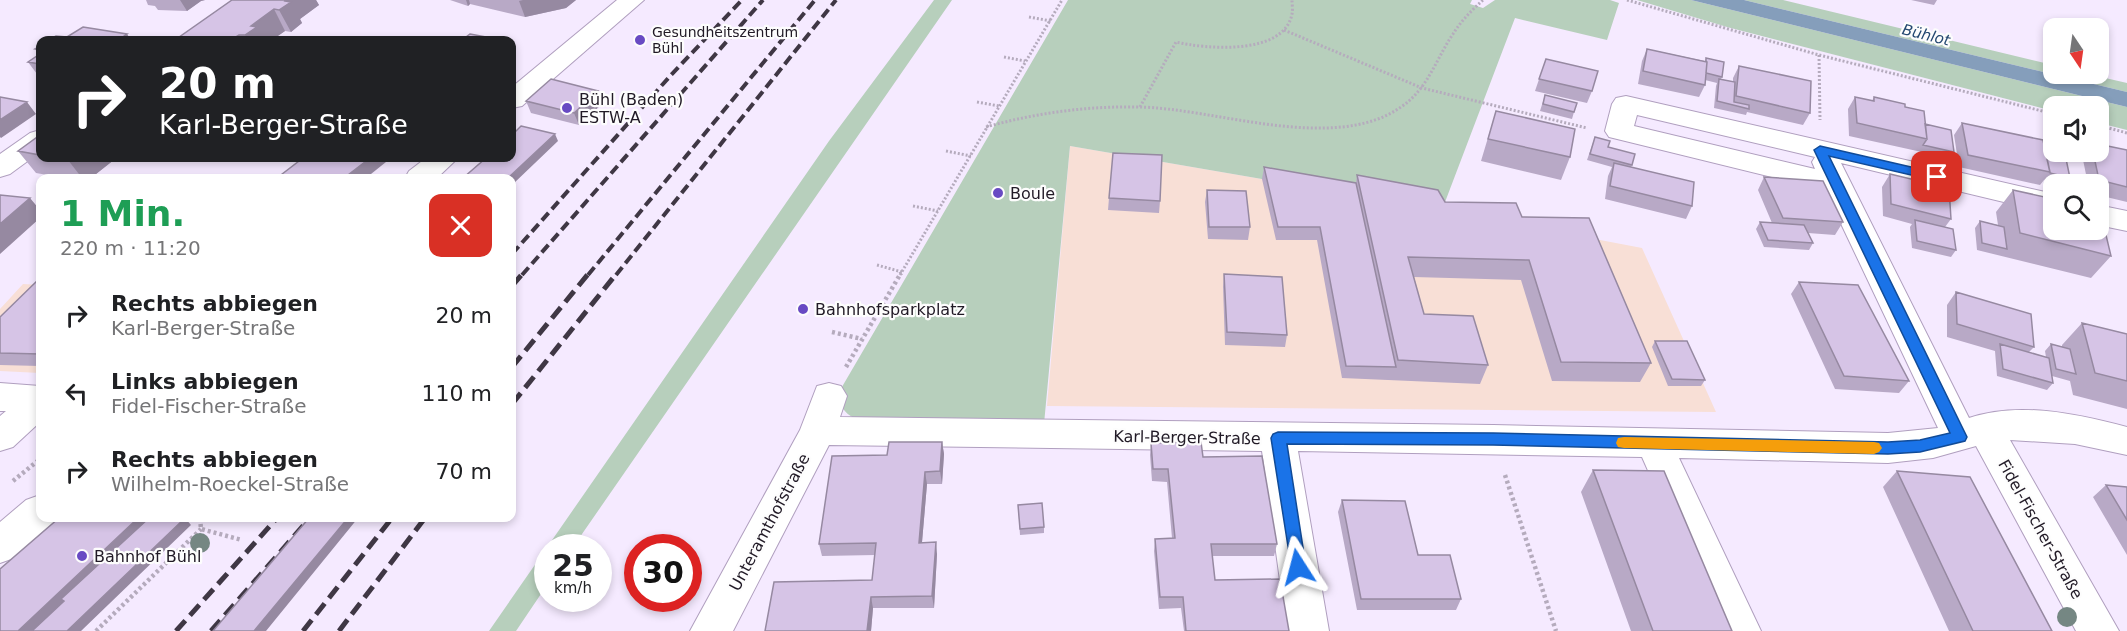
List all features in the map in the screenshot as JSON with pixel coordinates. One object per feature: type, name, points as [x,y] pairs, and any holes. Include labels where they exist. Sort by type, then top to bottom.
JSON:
[{"type":"street","points":[[516,97],[632,0]]},
{"type":"street","points":[[1836,183],[1619,131],[1626,104],[2043,201]]},
{"type":"street","points":[[0,168],[36,142]]},
{"type":"street","name":"Fidel-Fischer-Straße","points":[[1820,150],[1972,432],[2098,631]]},
{"type":"street","points":[[424,174],[439,162]]},
{"type":"street","points":[[2109,217],[2127,221]]},
{"type":"street","points":[[0,397],[36,401]]},
{"type":"street","points":[[0,437],[36,405]]},
{"type":"street","name":"Karl-Berger-Straße","points":[[819,412],[1278,438],[1493,439],[1888,448],[1920,446],[1972,432],[2050,426],[2103,434],[2127,441]]},
{"type":"street","name":"Unteramthofstraße","points":[[711,631],[819,412]]},
{"type":"street","points":[[1278,438],[1308,631]]},
{"type":"street","points":[[1654,443],[1740,631]]},
{"type":"street","points":[[0,546],[36,514]]},
{"type":"path","points":[[819,412],[1062,0]]},
{"type":"path","points":[[1140,107],[1176,42],[1203,48],[1231,48],[1275,38],[1284,30],[1294,10],[1292,0]]},
{"type":"path","points":[[986,127],[1060,110],[1140,107],[1315,129],[1343,128],[1370,123],[1397,111],[1422,88],[1457,27],[1483,0]]},
{"type":"path","points":[[1627,0],[1819,55],[2043,111]]},
{"type":"path","points":[[1029,17],[1051,21]]},
{"type":"path","points":[[1284,30],[1422,88],[1602,131],[1619,131]]},
{"type":"path","points":[[1819,55],[1820,150]]},
{"type":"path","points":[[1004,57],[1026,61]]},
{"type":"path","points":[[977,102],[999,106]]},
{"type":"path","points":[[2109,129],[2127,133]]},
{"type":"path","points":[[946,151],[971,156]]},
{"type":"path","points":[[913,206],[938,211]]},
{"type":"path","points":[[877,265],[902,272]]},
{"type":"path","points":[[832,332],[862,339]]},
{"type":"path","points":[[1493,439],[1556,631]]},
{"type":"path","points":[[8,486],[36,462]]},
{"type":"path","points":[[200,522],[201,529]]},
{"type":"path","points":[[201,529],[242,540]]},
{"type":"path","points":[[96,631],[201,529]]},
{"type":"shaded area","points":[[1070,146],[1442,210],[1642,248],[1716,412],[1047,406]]},
{"type":"shaded area","points":[[23,284],[36,285],[36,373],[0,371],[0,309]]},
{"type":"green space","points":[[934,0],[952,0],[582,534],[556,534],[829,141]]},
{"type":"green space","points":[[1068,0],[1472,0],[1470,4],[1483,8],[1495,0],[1610,0],[1619,3],[1607,40],[1515,18],[1442,210],[1070,146],[1044,424],[858,420],[844,409],[840,402],[839,392]]},
{"type":"green space","points":[[1637,0],[1691,0],[2082,96],[2043,96],[2043,108],[1727,27]]},
{"type":"green space","points":[[1744,0],[1783,0],[2043,63],[2043,72]]},
{"type":"green space","points":[[2109,79],[2127,83],[2127,92],[2094,84],[2109,84]]},
{"type":"green space","points":[[2109,103],[2127,107],[2127,130],[2109,126]]},
{"type":"green space","points":[[534,566],[534,604],[516,631],[489,631]]},
{"type":"water","points":[[1691,0],[1744,0],[2043,72],[2043,84],[2094,84],[2127,92],[2127,107],[2109,103],[2109,96],[2082,96]]},
{"type":"building","points":[[232,0],[286,0],[291,2],[279,10],[274,9],[251,26],[257,27],[245,35],[181,36]]},
{"type":"building","points":[[83,27],[127,34],[124,36],[69,36]]},
{"type":"building","points":[[1647,49],[1707,62],[1705,85],[1643,71]]},
{"type":"building","points":[[36,57],[36,63],[28,62]]},
{"type":"building","points":[[1706,58],[1724,62],[1722,77],[1706,73]]},
{"type":"building","points":[[1546,59],[1598,71],[1592,91],[1539,79]]},
{"type":"building","points":[[1739,66],[1811,81],[1810,113],[1736,96]]},
{"type":"building","points":[[551,79],[598,91],[574,113],[526,101]]},
{"type":"building","points":[[1719,79],[1735,82],[1734,102],[1749,105],[1749,109],[1717,101]]},
{"type":"building","points":[[1545,95],[1577,103],[1574,112],[1543,104]]},
{"type":"building","points":[[0,97],[27,102],[0,120]]},
{"type":"building","points":[[1855,97],[1874,101],[1874,97],[1924,111],[1927,139],[1857,123]]},
{"type":"building","points":[[1496,111],[1575,129],[1570,157],[1488,139]]},
{"type":"building","points":[[1962,123],[2043,140],[2043,162],[2048,162],[2050,172],[1968,155]]},
{"type":"building","points":[[1925,124],[1951,130],[1954,152],[1923,145],[1927,139]]},
{"type":"building","points":[[521,126],[555,134],[512,174],[468,174],[481,162],[516,162],[516,131]]},
{"type":"building","points":[[1595,137],[1610,141],[1608,147],[1635,154],[1632,165],[1590,154]]},
{"type":"building","points":[[36,138],[36,154],[18,151]]},
{"type":"building","points":[[2109,146],[2127,150],[2127,187],[2109,182],[2109,174],[2098,174],[2095,162],[2109,162]]},
{"type":"building","points":[[1113,153],[1162,155],[1160,201],[1109,198]]},
{"type":"building","points":[[298,162],[365,162],[349,174],[282,174]]},
{"type":"building","points":[[2048,162],[2067,162],[2069,174],[2050,173]]},
{"type":"building","points":[[1614,163],[1694,182],[1692,206],[1610,186]]},
{"type":"building","points":[[1264,167],[1356,183],[1396,367],[1346,366],[1320,227],[1278,227]]},
{"type":"building","points":[[1890,174],[1949,188],[1951,219],[1891,204]]},
{"type":"building","points":[[1357,175],[1438,190],[1445,202],[1516,203],[1522,217],[1589,218],[1651,363],[1561,362],[1529,260],[1408,257],[1424,314],[1473,316],[1488,365],[1398,360]]},
{"type":"building","points":[[1764,177],[1823,181],[1843,222],[1783,218]]},
{"type":"building","points":[[1207,190],[1246,191],[1250,227],[1209,227]]},
{"type":"building","points":[[2013,190],[2043,197],[2043,239],[2020,233]]},
{"type":"building","points":[[0,195],[30,198],[0,224]]},
{"type":"building","points":[[1915,220],[1953,229],[1956,250],[1917,241]]},
{"type":"building","points":[[1980,221],[2004,227],[2007,249],[1982,243]]},
{"type":"building","points":[[1760,222],[1804,225],[1813,243],[1768,240]]},
{"type":"building","points":[[2048,240],[2107,240],[2111,256]]},
{"type":"building","points":[[1224,274],[1282,277],[1287,335],[1227,332]]},
{"type":"building","points":[[36,282],[36,354],[0,353],[0,317]]},
{"type":"building","points":[[1799,282],[1858,285],[1909,381],[1844,376]]},
{"type":"building","points":[[1956,292],[2031,314],[2034,347],[1957,324]]},
{"type":"building","points":[[2082,323],[2127,334],[2127,381],[2095,373]]},
{"type":"building","points":[[1655,341],[1687,341],[1705,380],[1672,379]]},
{"type":"building","points":[[2000,344],[2049,358],[2053,383],[2003,369]]},
{"type":"building","points":[[2051,344],[2070,349],[2076,374],[2056,369]]},
{"type":"building","points":[[889,442],[942,442],[940,471],[925,472],[919,543],[936,542],[932,596],[871,597],[867,631],[765,631],[774,582],[872,580],[876,543],[819,544],[832,456],[887,455]]},
{"type":"building","points":[[1201,442],[1203,457],[1262,456],[1277,544],[1211,544],[1215,580],[1280,579],[1289,631],[1186,631],[1183,597],[1160,597],[1155,539],[1175,538],[1168,469],[1153,469],[1151,443]]},
{"type":"building","points":[[1593,470],[1664,471],[1732,631],[1653,631]]},
{"type":"building","points":[[1897,471],[1970,477],[2052,631],[1973,631]]},
{"type":"building","points":[[2106,485],[2127,487],[2127,520]]},
{"type":"building","points":[[1342,500],[1405,501],[1418,555],[1450,555],[1461,599],[1361,599]]},
{"type":"building","points":[[1042,503],[1044,527],[1020,529],[1018,505]]},
{"type":"building","name":"Bahnhof Bühl","points":[[54,522],[134,522],[18,631],[0,631],[0,569]]},
{"type":"building","points":[[145,522],[181,522],[67,631],[32,631],[64,601],[61,599]]},
{"type":"building","points":[[306,522],[345,522],[254,631],[213,631]]},
{"type":"railway","points":[[516,249],[671,75],[742,0]]},
{"type":"railway","points":[[522,275],[763,0]]},
{"type":"railway","points":[[588,275],[815,0]]},
{"type":"railway","points":[[616,275],[836,0]]},
{"type":"railway","points":[[516,281],[523,273]]},
{"type":"railway","points":[[516,362],[589,273]]},
{"type":"railway","points":[[516,399],[617,273]]},
{"type":"railway","points":[[176,631],[273,522]]},
{"type":"railway","points":[[211,631],[306,522]]},
{"type":"railway","points":[[303,631],[389,522]]},
{"type":"railway","points":[[339,631],[422,522]]},
{"type":"slow traffic","points":[[1624,443],[1874,448]]},
{"type":"place","name":"Gesundheitszentrum Bühl","points":[[640,40]]},
{"type":"place","name":"Bühl (Baden) ESTW-A","points":[[567,108]]},
{"type":"place","name":"Boule","points":[[998,193]]},
{"type":"place","name":"Bahnhofsparkplatz","points":[[803,309]]},
{"type":"place","name":"Bahnhof Bühl","points":[[82,556]]},
{"type":"route","points":[[1298,567],[1278,438],[1493,439],[1888,448],[1920,446],[1960,437],[1820,150],[1937,177]]},
{"type":"water label","name":"Bühlot","points":[[1926,35]]}]
